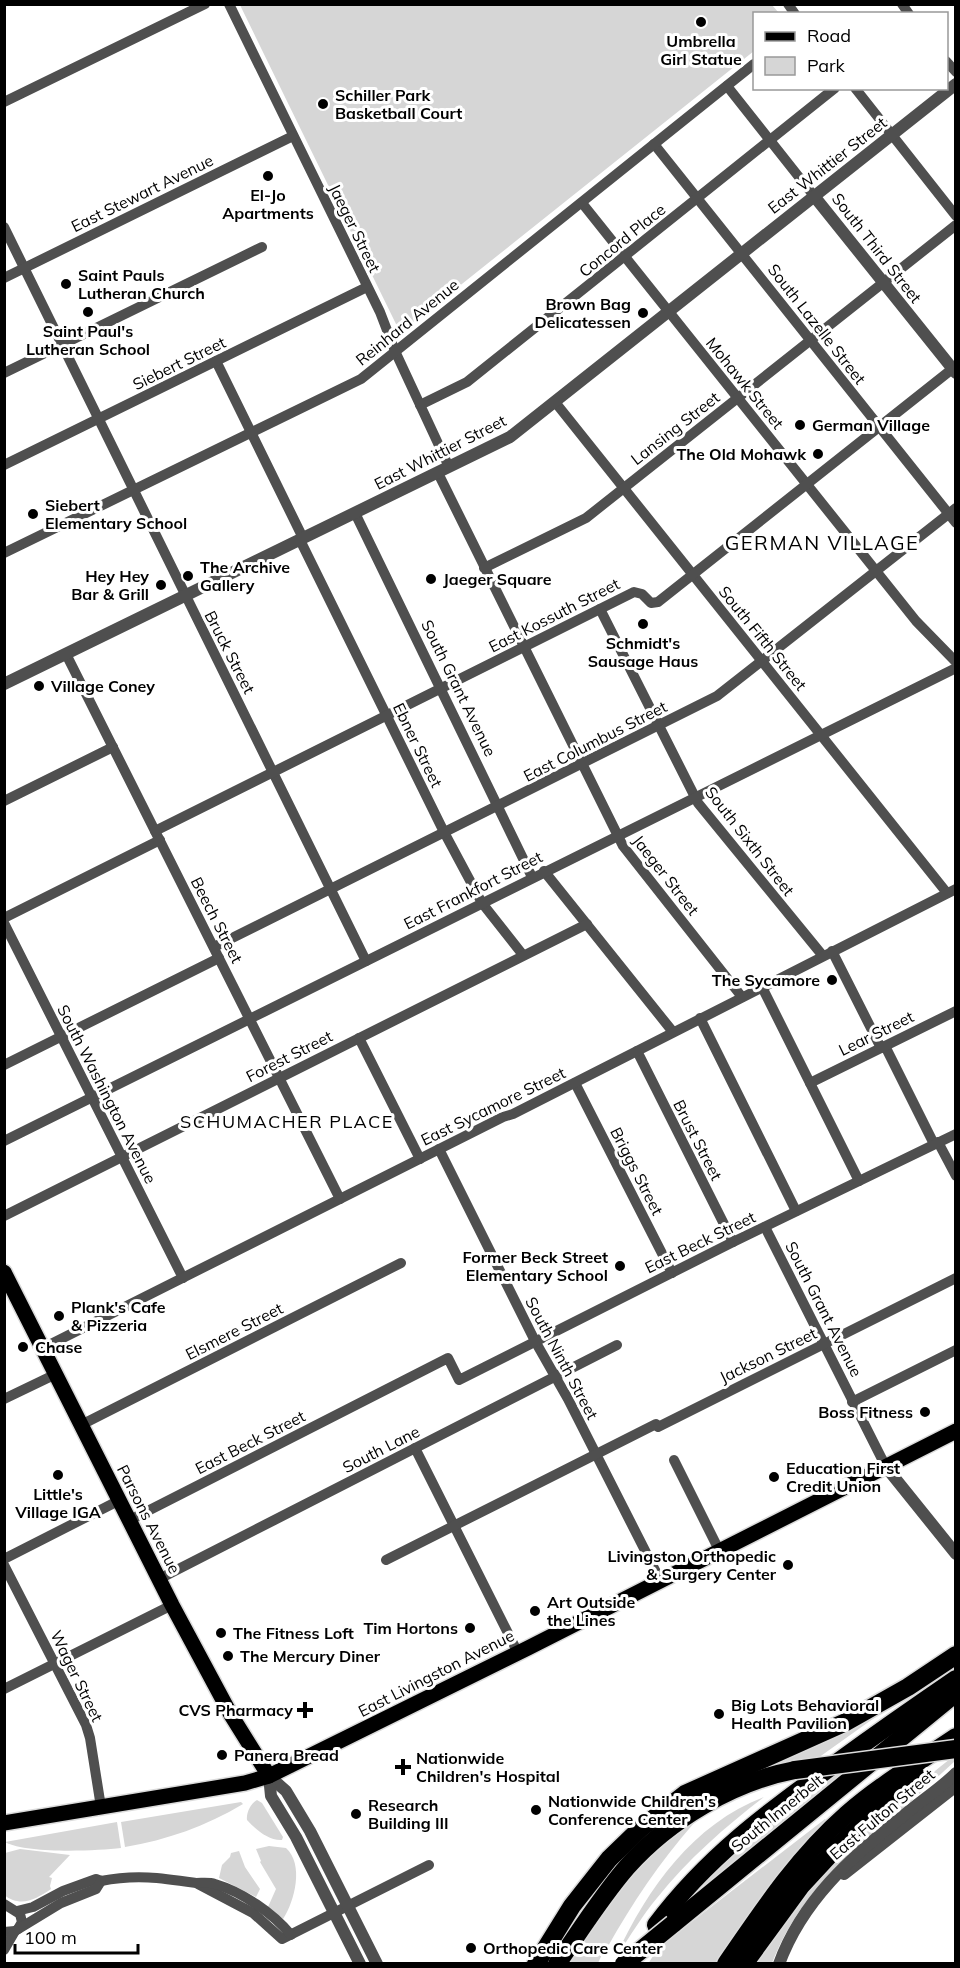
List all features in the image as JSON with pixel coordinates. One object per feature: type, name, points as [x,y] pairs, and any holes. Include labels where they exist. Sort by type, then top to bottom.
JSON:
[{"type":"highway","points":[[536,1964],[572,1906],[609,1859],[640,1829],[678,1800],[727,1775],[846,1722],[908,1688],[956,1655]]},
{"type":"highway","points":[[664,1925],[695,1878],[747,1830],[794,1793],[956,1679]]},
{"type":"highway","name":"South Innerbelt","points":[[624,1964],[664,1925],[956,1693]]},
{"type":"highway","points":[[726,1964],[781,1885],[820,1840],[875,1791],[956,1737]]},
{"type":"highway","points":[[744,1964],[782,1911],[816,1870],[846,1839],[956,1737]]},
{"type":"highway","points":[[557,1964],[628,1866],[672,1827],[729,1791],[795,1770],[956,1749]]},
{"type":"main road","name":"Parsons Avenue","points":[[4,1272],[172,1605],[231,1714],[269,1776]]},
{"type":"main road","name":"East Livingston Avenue","points":[[4,1823],[245,1783],[269,1776],[518,1653],[956,1431]]},
{"type":"street","points":[[4,102],[205,4]]},
{"type":"street","name":"Jaeger Street","points":[[229,4],[367,287],[420,405],[443,470],[484,568],[617,835],[623,846],[742,997]]},
{"type":"street","name":"Reinhard Avenue","points":[[4,553],[361,379],[753,65]]},
{"type":"street","name":"East Whittier Street","points":[[4,684],[510,437],[956,84]]},
{"type":"street","name":"South Third Street","points":[[727,86],[954,370]]},
{"type":"street","name":"Concord Place","points":[[420,405],[467,382],[834,90]]},
{"type":"street","points":[[857,90],[956,216]]},
{"type":"street","name":"East Stewart Avenue","points":[[4,278],[293,136]]},
{"type":"street","name":"South Lazelle Street","points":[[654,144],[879,427],[953,515]]},
{"type":"street","name":"Mohawk Street","points":[[582,203],[916,621],[954,657]]},
{"type":"street","name":"Lansing Street","points":[[484,568],[586,518],[956,225]]},
{"type":"street","name":"Bruck Street","points":[[4,227],[366,961]]},
{"type":"street","points":[[4,373],[262,247]]},
{"type":"street","name":"Siebert Street","points":[[4,465],[367,287]]},
{"type":"street","name":"Ebner Street","points":[[216,361],[444,832],[482,903],[524,955]]},
{"type":"street","name":"East Kossuth Street","points":[[4,918],[272,772],[634,592],[642,594],[651,603],[658,602],[954,370]]},
{"type":"street","name":"South Fifth Street","points":[[555,402],[820,735],[951,891]]},
{"type":"street","name":"South Grant Avenue","points":[[355,513],[532,877]]},
{"type":"street","name":"East Columbus Street","points":[[214,947],[717,696],[877,571],[953,515]]},
{"type":"street","name":"South Sixth Street","points":[[600,609],[694,797],[827,953],[956,1176]]},
{"type":"street","name":"Beech Street","points":[[66,654],[340,1199]]},
{"type":"street","name":"East Frankfort Street","points":[[4,1141],[956,668]]},
{"type":"street","points":[[4,801],[113,747]]},
{"type":"street","points":[[544,872],[673,1032]]},
{"type":"street","name":"East Sycamore Street","points":[[43,1348],[575,1083],[951,891]]},
{"type":"street","name":"South Washington Avenue","points":[[4,923],[183,1278]]},
{"type":"street","name":"Forest Street","points":[[4,1216],[587,924]]},
{"type":"street","points":[[4,1065],[219,958]]},
{"type":"street","points":[[762,987],[859,1181]]},
{"type":"street","name":"Lear Street","points":[[810,1083],[956,1011]]},
{"type":"street","points":[[700,1018],[796,1211]]},
{"type":"street","points":[[359,1038],[420,1159]]},
{"type":"street","name":"Brust Street","points":[[637,1051],[733,1242]]},
{"type":"street","name":"Briggs Street","points":[[575,1083],[672,1273]]},
{"type":"street","name":"East Beck Street","points":[[130,1520],[448,1358],[459,1380],[733,1242],[956,1134]]},
{"type":"street","name":"South Ninth Street","points":[[439,1149],[535,1341],[660,1580]]},
{"type":"street","name":"South Grant Avenue","points":[[765,1227],[886,1467],[956,1554]]},
{"type":"street","name":"Elsmere Street","points":[[81,1425],[401,1263]]},
{"type":"street","name":"Jackson Street","points":[[386,1560],[956,1278]]},
{"type":"street","name":"South Lane","points":[[159,1579],[617,1345]]},
{"type":"street","points":[[852,1402],[956,1350]]},
{"type":"street","points":[[4,1399],[56,1374]]},
{"type":"street","points":[[415,1448],[518,1653]]},
{"type":"street","points":[[674,1460],[719,1550]]},
{"type":"street","points":[[4,1559],[120,1500]]},
{"type":"street","name":"Wager Street","points":[[4,1564],[90,1738],[100,1807]]},
{"type":"street","points":[[4,1689],[172,1605]]},
{"type":"street","name":"East Fulton Street","points":[[779,1964],[804,1914],[830,1881],[861,1850],[956,1773]]},
{"type":"street","name":"Parsons Avenue","points":[[269,1776],[286,1791],[310,1831],[377,1964]]},
{"type":"street","name":"Parsons Avenue","points":[[269,1776],[271,1796],[296,1837],[360,1964]]},
{"type":"street","name":"East Fulton Street","points":[[830,1881],[850,1871],[956,1786]]},
{"type":"street","points":[[10,1908],[33,1907],[81,1883],[96,1879],[100,1881],[153,1876],[197,1883],[213,1883],[243,1897],[272,1916],[286,1937],[429,1865]]},
{"type":"street","points":[[13,1931],[61,1903],[96,1889],[100,1881]]},
{"type":"street","points":[[4,1950],[21,1920],[10,1908]]},
{"type":"green space","points":[[240,5],[772,5],[778,12],[753,12],[753,52],[403,331],[396,324]]},
{"type":"green space","points":[[919,1686],[818,1758],[796,1762],[719,1787],[575,1922],[546,1963],[596,1886],[615,1862],[677,1808]]},
{"type":"green space","points":[[955,1755],[955,1761],[818,1887],[792,1923],[772,1963],[754,1964],[787,1917],[829,1868],[890,1809]]},
{"type":"green space","points":[[864,1756],[704,1886],[703,1883],[760,1832]]},
{"type":"green space","points":[[764,1797],[721,1832],[681,1870],[646,1912],[618,1955],[629,1929],[658,1882],[694,1841],[715,1824]]},
{"type":"green space","points":[[257,1800],[262,1803],[283,1837],[282,1840],[268,1837],[247,1820],[249,1808]]},
{"type":"green space","points":[[241,1802],[243,1804],[229,1812],[186,1831],[125,1847],[121,1822]]},
{"type":"green space","points":[[825,1819],[826,1822],[780,1873],[716,1963],[648,1964],[658,1948]]},
{"type":"green space","points":[[691,1821],[694,1823],[647,1883],[605,1948],[598,1963],[563,1964],[638,1864]]},
{"type":"green space","points":[[117,1822],[121,1848],[79,1851],[45,1850],[15,1846],[5,1842]]},
{"type":"green space","points":[[269,1846],[286,1848],[295,1863],[294,1893],[283,1919],[268,1907],[276,1889],[260,1862],[256,1849]]},
{"type":"green space","points":[[20,1849],[70,1855],[49,1877],[52,1878],[51,1889],[28,1901],[16,1901],[4,1895],[5,1853]]},
{"type":"green space","points":[[239,1851],[245,1867],[260,1889],[256,1897],[219,1878],[222,1865],[231,1853]]},
{"type":"place","name":"Umbrella Girl Statue","points":[[701,22]]},
{"type":"place","name":"Schiller Park Basketball Court","points":[[323,104]]},
{"type":"place","name":"El-Jo Apartments","points":[[268,176]]},
{"type":"place","name":"Saint Pauls Lutheran Church","points":[[66,284]]},
{"type":"place","name":"Saint Paul's Lutheran School","points":[[88,312]]},
{"type":"place","name":"Brown Bag Delicatessen","points":[[643,313]]},
{"type":"place","name":"German Village","points":[[800,425]]},
{"type":"place","name":"The Old Mohawk","points":[[818,454]]},
{"type":"place","name":"Siebert Elementary School","points":[[33,514]]},
{"type":"place","name":"The Archive Gallery","points":[[188,576]]},
{"type":"place","name":"Jaeger Square","points":[[431,579]]},
{"type":"place","name":"Hey Hey Bar & Grill","points":[[161,585]]},
{"type":"place","name":"Schmidt's Sausage Haus","points":[[643,624]]},
{"type":"place","name":"Village Coney","points":[[39,686]]},
{"type":"place","name":"The Sycamore","points":[[832,980]]},
{"type":"place","name":"Former Beck Street Elementary School","points":[[620,1266]]},
{"type":"place","name":"Plank's Cafe & Pizzeria","points":[[59,1316]]},
{"type":"place","name":"Chase","points":[[23,1347]]},
{"type":"place","name":"Boss Fitness","points":[[925,1412]]},
{"type":"place","name":"Little's Village IGA","points":[[58,1475]]},
{"type":"place","name":"Education First Credit Union","points":[[774,1477]]},
{"type":"place","name":"Livingston Orthopedic & Surgery Center","points":[[788,1565]]},
{"type":"place","name":"Art Outside the Lines","points":[[535,1611]]},
{"type":"place","name":"Tim Hortons","points":[[470,1628]]},
{"type":"place","name":"The Fitness Loft","points":[[221,1633]]},
{"type":"place","name":"The Mercury Diner","points":[[228,1656]]},
{"type":"place","name":"CVS Pharmacy","points":[[305,1710]]},
{"type":"place","name":"Big Lots Behavioral Health Pavilion","points":[[719,1714]]},
{"type":"place","name":"Panera Bread","points":[[222,1755]]},
{"type":"place","name":"Nationwide Children's Hospital","points":[[403,1767]]},
{"type":"place","name":"Nationwide Children's Conference Center","points":[[536,1810]]},
{"type":"place","name":"Research Building III","points":[[356,1814]]},
{"type":"place","name":"Orthopedic Care Center","points":[[471,1948]]},
{"type":"district","name":"GERMAN VILLAGE","points":[[822,542]]},
{"type":"district","name":"SCHUMACHER PLACE","points":[[287,1121]]}]
